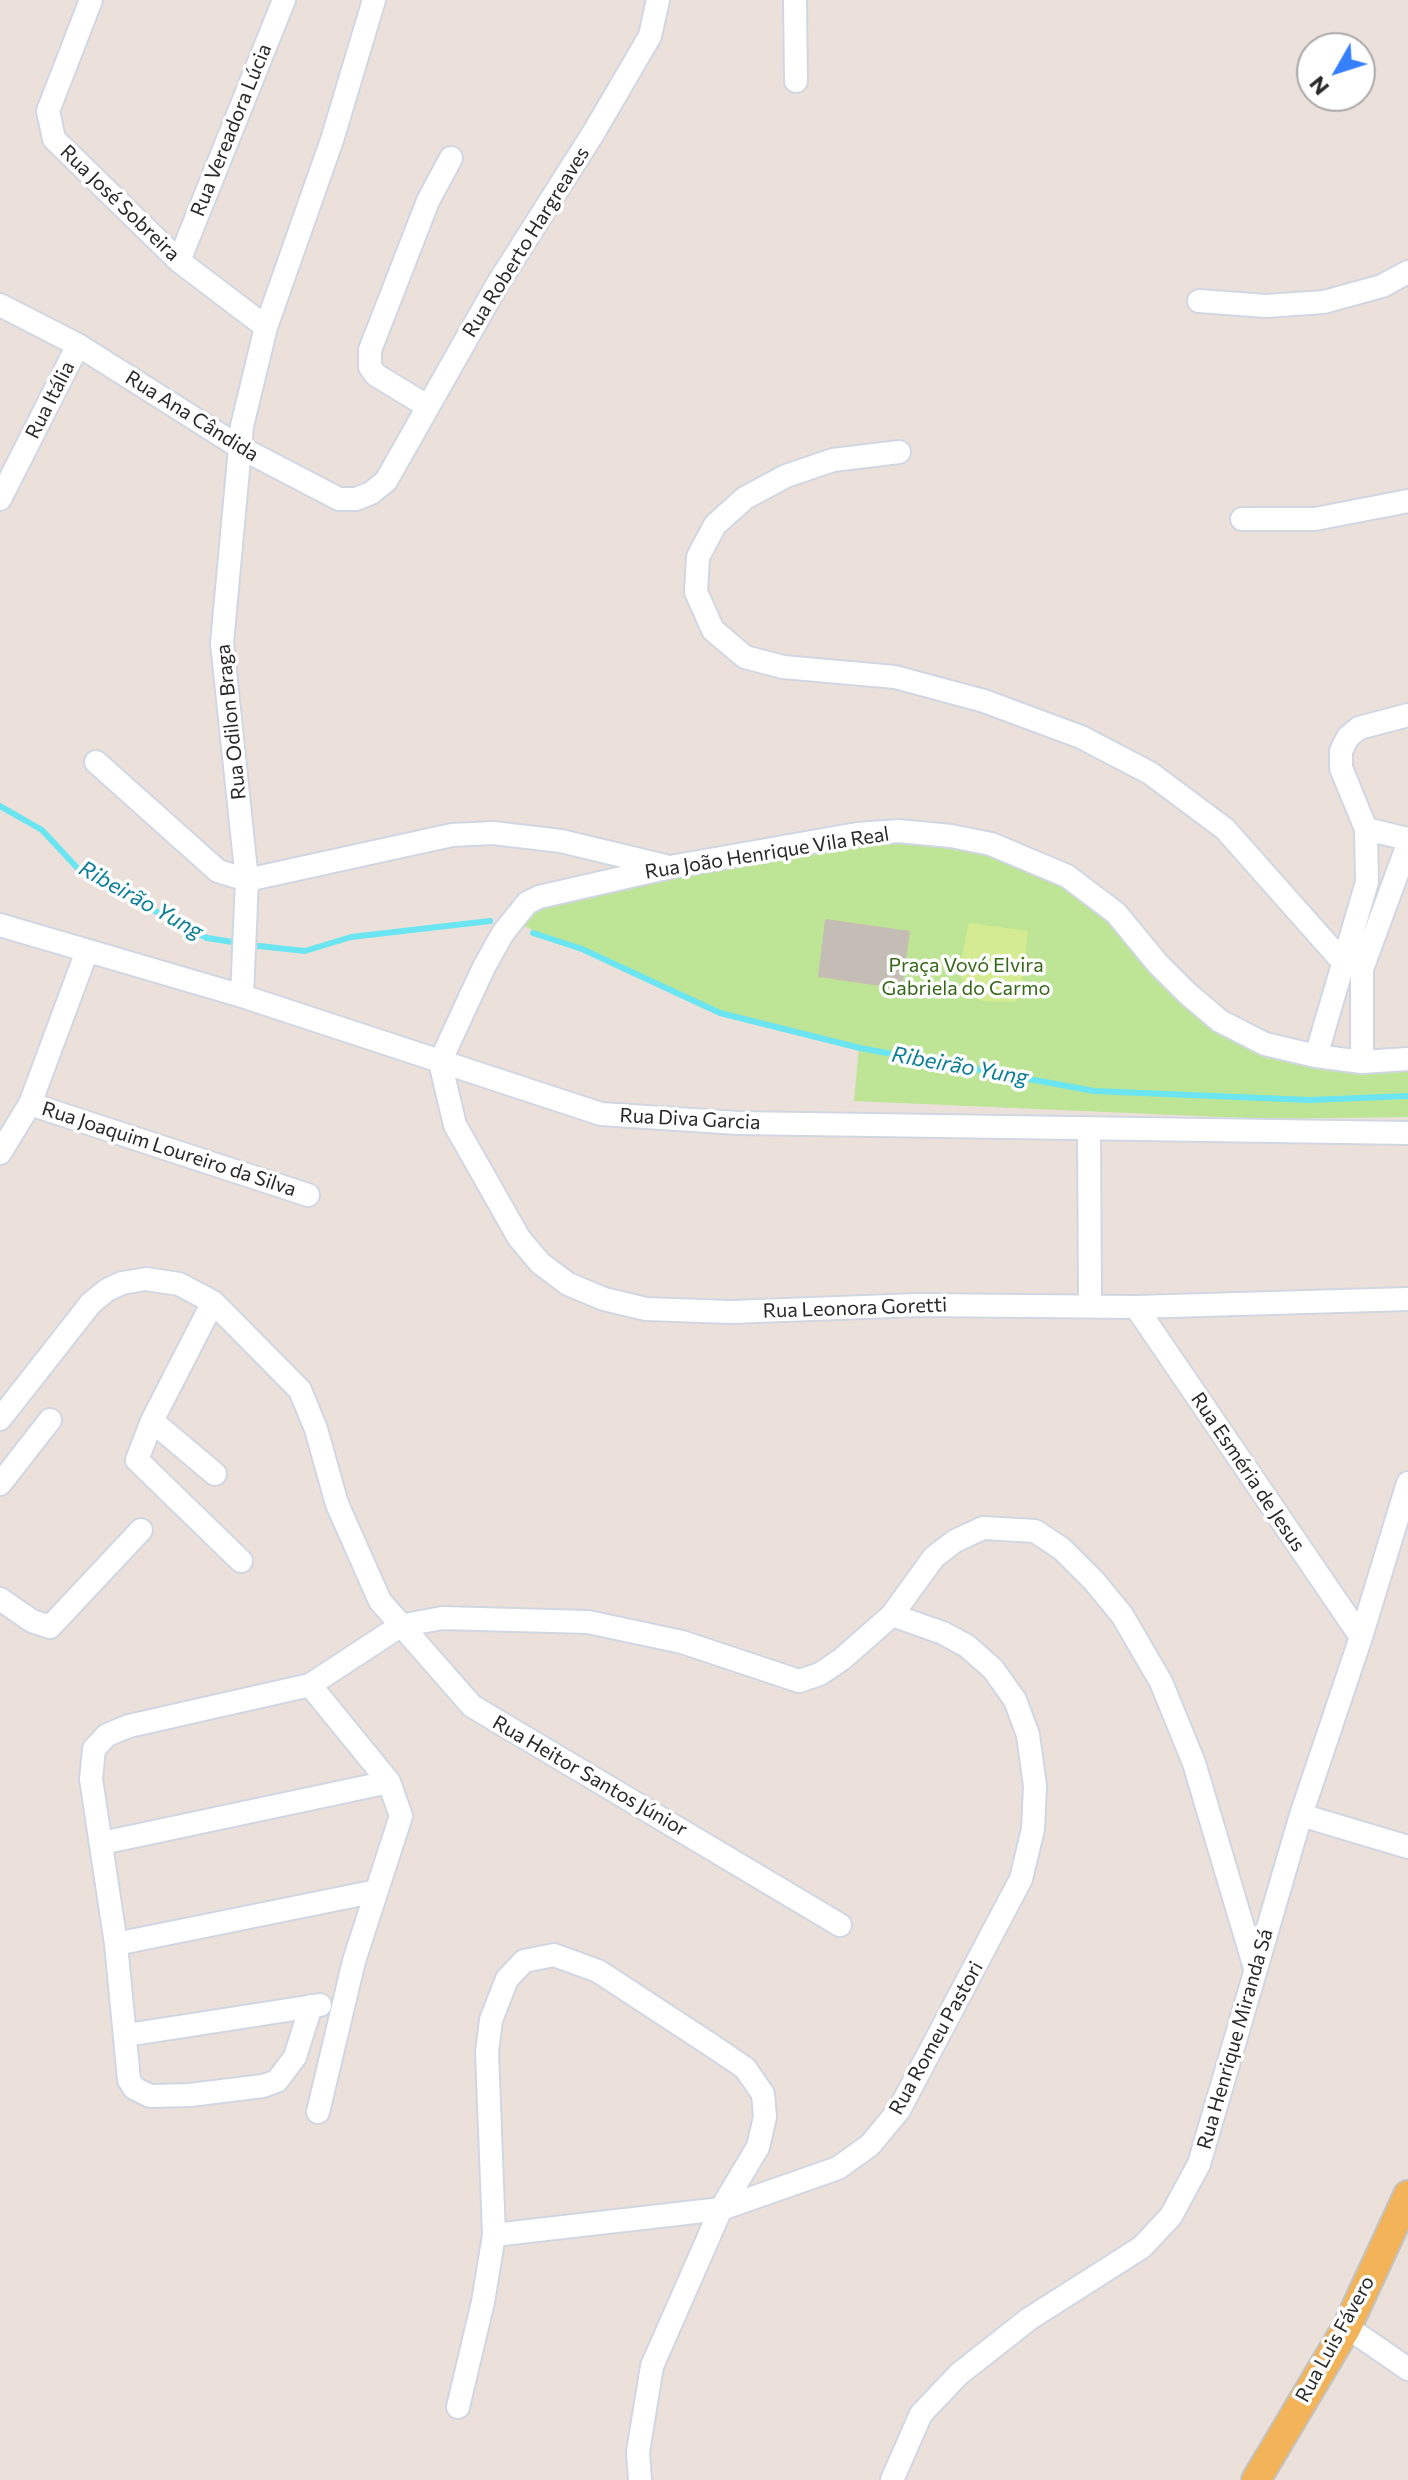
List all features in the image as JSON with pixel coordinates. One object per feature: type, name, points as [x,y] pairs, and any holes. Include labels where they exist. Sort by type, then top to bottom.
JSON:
[{"type":"main road","name":"Rua Luis Fávero","points":[[1256,2480],[1347,2327],[1408,2195]]},
{"type":"street","name":"Rua José Sobreira","points":[[91,0],[48,111],[50,125],[62,150],[179,261],[266,327]]},
{"type":"street","name":"Rua Vereadora Lúcia","points":[[179,261],[284,0]]},
{"type":"street","points":[[241,448],[242,426],[266,327],[332,140],[374,0]]},
{"type":"street","name":"Rua Roberto Hargreaves","points":[[386,481],[427,406],[650,36],[658,0]]},
{"type":"street","points":[[795,0],[796,81]]},
{"type":"street","points":[[427,406],[376,375],[370,367],[370,350],[428,201],[451,158]]},
{"type":"street","points":[[1199,301],[1266,306],[1324,302],[1382,286],[1408,272]]},
{"type":"street","name":"Rua Ana Cândida","points":[[0,305],[78,345],[241,448],[339,499],[356,499],[386,481]]},
{"type":"street","name":"Rua Itália","points":[[0,499],[78,345]]},
{"type":"street","name":"Rua Odilon Braga","points":[[241,448],[222,643],[247,880],[242,996]]},
{"type":"street","points":[[899,452],[833,460],[786,476],[745,498],[715,525],[698,557],[696,592],[713,630],[745,657],[783,667],[895,677],[984,701],[1081,737],[1150,773],[1225,829],[1352,965]]},
{"type":"street","points":[[1242,519],[1315,519],[1408,501]]},
{"type":"street","points":[[1362,1062],[1352,965],[1367,882],[1366,829],[1341,768],[1341,751],[1348,737],[1359,728],[1408,715]]},
{"type":"street","points":[[96,762],[218,871],[247,880],[452,835],[493,833],[561,841],[670,867]]},
{"type":"street","points":[[1316,1056],[1352,965],[1408,842],[1366,829]]},
{"type":"street","name":"Rua João Henrique Vila Real","points":[[440,1062],[484,967],[503,933],[527,903],[548,894],[670,867],[857,834],[899,831],[991,844],[1044,863],[1096,895],[1116,913],[1158,964],[1220,1021],[1265,1044],[1316,1056],[1362,1062],[1408,1059]]},
{"type":"street","name":"Rua Diva Garcia","points":[[0,925],[242,996],[601,1114],[738,1123],[1089,1131],[1408,1133]]},
{"type":"street","points":[[0,1153],[30,1104],[87,951]]},
{"type":"street","name":"Rua Leonora Goretti","points":[[440,1062],[455,1125],[519,1238],[540,1263],[568,1284],[604,1299],[646,1309],[731,1312],[918,1305],[1136,1307],[1408,1299]]},
{"type":"street","name":"Rua Joaquim Loureiro da Silva","points":[[30,1104],[308,1195]]},
{"type":"street","points":[[1089,1131],[1090,1305]]},
{"type":"street","name":"Rua Heitor Santos Júnior","points":[[0,1419],[91,1303],[107,1290],[122,1283],[146,1279],[179,1284],[213,1302],[300,1390],[361,1565],[380,1601],[463,1697],[494,1722],[668,1820],[840,1925]]},
{"type":"street","points":[[213,1302],[138,1453],[141,1466],[196,1514],[241,1561]]},
{"type":"street","name":"Rua Esméria de Jesus","points":[[1136,1307],[1361,1637]]},
{"type":"street","points":[[0,1484],[50,1420]]},
{"type":"street","points":[[152,1421],[215,1474]]},
{"type":"street","name":"Rua Henrique Miranda Sá","points":[[892,2480],[921,2414],[959,2374],[1029,2319],[1142,2247],[1171,2216],[1199,2164],[1301,1815],[1361,1637],[1408,1483]]},
{"type":"street","points":[[311,2006],[295,2057],[277,2081],[263,2086],[190,2095],[141,2094],[129,2080],[127,2035],[91,1764],[94,1749],[107,1735],[129,1726],[310,1685],[400,1626],[442,1618],[588,1622],[682,1642],[799,1681],[820,1674],[842,1659],[892,1615],[934,1557],[955,1541],[983,1528],[1035,1531],[1062,1549],[1122,1615],[1161,1682],[1194,1763],[1255,1968]]},
{"type":"street","points":[[0,1599],[32,1621],[50,1627],[141,1530]]},
{"type":"street","name":"Rua Romeu Pastori","points":[[494,2235],[721,2209],[838,2168],[870,2145],[899,2110],[1021,1879],[1033,1829],[1035,1786],[1028,1735],[1015,1700],[993,1669],[967,1646],[943,1633],[892,1615]]},
{"type":"street","points":[[310,1685],[389,1782],[399,1807],[400,1828],[377,1891],[345,2001],[318,2112]]},
{"type":"street","points":[[102,1843],[389,1782]]},
{"type":"street","points":[[1301,1815],[1408,1847]]},
{"type":"street","points":[[116,1944],[377,1891]]},
{"type":"street","points":[[458,2407],[483,2302],[494,2235],[487,2052],[491,2020],[507,1979],[524,1961],[554,1955],[598,1971],[745,2068],[763,2094],[765,2117],[758,2147],[721,2209],[652,2366],[638,2452],[640,2480]]},
{"type":"street","points":[[127,2035],[345,2001]]},
{"type":"street","points":[[1347,2327],[1408,2369]]},
{"type":"green space","name":"Praça Vovó Elvira Gabriela do Carmo","points":[[857,839],[941,839],[1043,868],[1091,901],[1170,987],[1270,1040],[1335,1049],[1408,1048],[1408,1117],[1267,1119],[854,1101],[859,1048],[720,1013],[515,922],[558,898]]},
{"type":"green space","points":[[969,923],[1028,931],[1022,985],[1015,1002],[982,1001],[966,992],[959,969]]},
{"type":"building","points":[[826,920],[909,932],[901,988],[819,976]]},
{"type":"waterway","name":"Ribeirão Yung","points":[[0,806],[42,830],[82,873],[207,938],[239,943]]},
{"type":"waterway","name":"Ribeirão Yung","points":[[250,945],[305,951],[351,937],[490,921]]},
{"type":"waterway","name":"Ribeirão Yung","points":[[533,933],[582,949],[720,1013],[860,1048],[1094,1091],[1309,1100],[1408,1096]]}]
